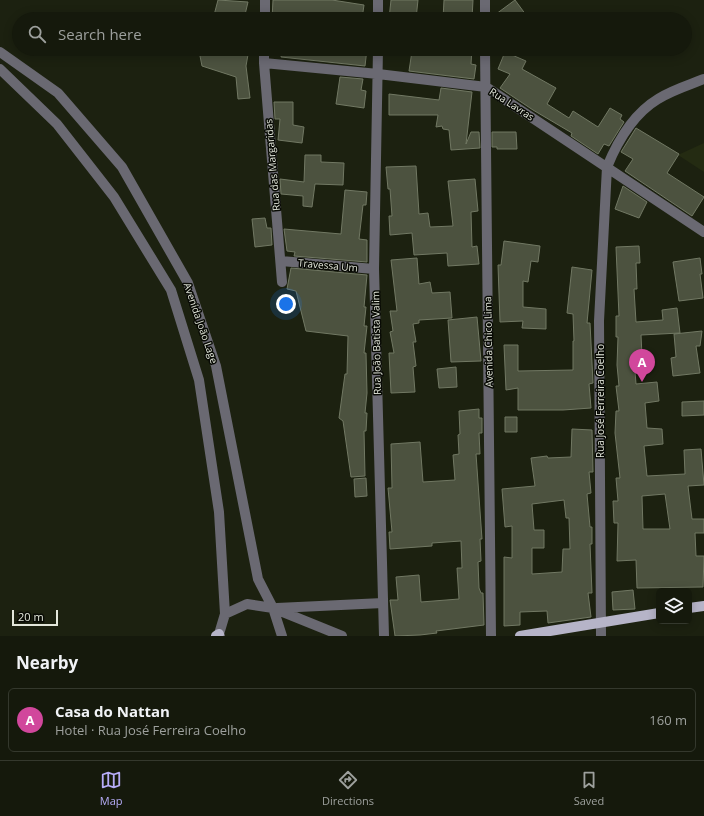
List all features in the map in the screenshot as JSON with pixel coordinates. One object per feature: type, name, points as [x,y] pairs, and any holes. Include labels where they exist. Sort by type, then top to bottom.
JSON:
[{"type":"main road","points":[[692,608],[704,606]]},
{"type":"main road","points":[[520,636],[656,613]]},
{"type":"street","points":[[265,0],[265,12]]},
{"type":"street","points":[[378,0],[378,12]]},
{"type":"street","points":[[485,0],[485,12]]},
{"type":"street","name":"Avenida João Lage","points":[[0,52],[58,93],[122,167],[188,283],[216,366],[258,579],[273,608],[282,636]]},
{"type":"street","name":"Rua das Margaridas","points":[[264,56],[282,282]]},
{"type":"street","name":"Rua João Batista Valim","points":[[378,56],[374,270],[384,636]]},
{"type":"street","name":"Avenida Chico Lima","points":[[485,56],[491,636]]},
{"type":"street","name":"Rua Lavras","points":[[264,63],[378,74],[486,87],[704,232]]},
{"type":"street","name":"Avenida João Lage","points":[[0,69],[57,124],[114,197],[171,290],[199,380],[219,512],[225,614],[218,635]]},
{"type":"street","points":[[607,167],[614,150],[636,116],[659,98],[704,79]]},
{"type":"street","name":"Rua José Ferreira Coelho","points":[[601,636],[599,321],[607,167]]},
{"type":"street","name":"Travessa Um","points":[[281,261],[374,270]]},
{"type":"street","points":[[225,614],[247,604],[273,608],[383,603]]},
{"type":"street","points":[[273,608],[342,636]]},
{"type":"shaded area","points":[[704,143],[704,172],[678,155]]},
{"type":"building","points":[[218,0],[248,2],[246,12],[215,12]]},
{"type":"building","points":[[273,0],[332,0],[364,5],[363,12],[272,12]]},
{"type":"building","points":[[391,0],[418,0],[417,12],[390,12]]},
{"type":"building","points":[[444,0],[473,0],[472,12],[443,12]]},
{"type":"building","points":[[515,0],[524,12],[499,12]]},
{"type":"building","points":[[200,56],[248,56],[246,66],[250,98],[238,99],[236,77],[202,66]]},
{"type":"building","points":[[281,56],[366,56],[365,66]]},
{"type":"building","points":[[411,56],[472,56],[471,64],[476,65],[474,79],[409,71]]},
{"type":"building","points":[[503,56],[514,56],[526,61],[522,69],[556,88],[547,104],[569,118],[573,111],[598,127],[610,108],[622,115],[620,119],[624,122],[609,146],[604,144],[598,154],[571,136],[572,133],[500,88],[510,74],[498,69]]},
{"type":"building","points":[[340,77],[363,79],[361,90],[366,91],[364,108],[336,104]]},
{"type":"building","points":[[441,88],[472,92],[466,144],[471,132],[479,132],[480,148],[451,150],[449,130],[443,129],[442,126],[436,127],[438,115],[389,115],[389,94],[439,100]]},
{"type":"building","points":[[274,102],[293,102],[293,125],[304,127],[302,143],[278,140],[280,119],[275,119]]},
{"type":"building","points":[[636,128],[679,154],[667,173],[704,197],[692,216],[625,171],[633,159],[621,152]]},
{"type":"building","points":[[492,132],[516,132],[517,149],[497,149],[497,147],[492,147]]},
{"type":"building","points":[[305,155],[321,155],[321,162],[344,163],[343,185],[315,184],[312,207],[303,206],[303,196],[281,194],[280,179],[304,182]]},
{"type":"building","points":[[416,166],[419,214],[428,213],[430,227],[453,226],[448,181],[475,179],[478,211],[471,212],[472,247],[477,246],[479,264],[448,266],[447,253],[414,255],[412,233],[390,235],[389,216],[392,216],[390,189],[388,189],[386,167]]},
{"type":"building","points":[[623,186],[647,202],[639,218],[615,209]]},
{"type":"building","points":[[345,190],[367,192],[366,205],[363,205],[359,239],[367,240],[367,262],[294,256],[295,252],[287,251],[284,229],[341,234]]},
{"type":"building","points":[[265,218],[267,228],[271,228],[272,245],[255,247],[252,219]]},
{"type":"building","points":[[504,241],[540,246],[538,262],[531,261],[528,282],[523,281],[523,307],[546,309],[546,329],[522,328],[523,321],[500,322],[498,265],[501,265]]},
{"type":"building","points":[[639,246],[640,263],[636,263],[637,289],[634,289],[636,322],[663,320],[662,310],[677,308],[680,333],[641,335],[642,356],[634,358],[636,384],[657,382],[659,401],[645,403],[647,428],[662,429],[663,444],[644,446],[647,476],[685,474],[684,450],[701,449],[704,485],[688,486],[692,519],[704,519],[704,533],[695,533],[696,556],[704,556],[703,587],[637,588],[636,560],[617,561],[618,523],[614,523],[613,501],[618,501],[616,478],[620,478],[615,433],[616,411],[619,411],[616,386],[619,386],[616,316],[619,316],[616,247]],"holes":[[[665,494],[670,529],[643,529],[642,496]]]},
{"type":"building","points":[[417,258],[419,284],[430,282],[432,293],[450,292],[452,318],[419,320],[419,323],[413,324],[416,342],[413,342],[416,366],[413,367],[415,392],[391,393],[389,353],[394,353],[390,332],[393,331],[390,311],[397,311],[391,260]]},
{"type":"building","points":[[700,258],[703,298],[679,301],[673,262]]},
{"type":"building","points":[[572,267],[592,270],[587,323],[590,323],[593,383],[589,384],[591,408],[563,410],[518,410],[518,388],[506,390],[504,345],[518,345],[518,371],[573,370],[573,314],[567,313]]},
{"type":"building","points":[[291,268],[367,275],[364,307],[366,307],[364,326],[367,326],[364,353],[366,353],[367,393],[365,413],[367,413],[366,431],[364,431],[365,476],[351,477],[343,421],[339,418],[345,374],[347,374],[348,336],[306,331],[296,291],[287,289]]},
{"type":"building","points":[[477,317],[481,361],[451,362],[448,320]]},
{"type":"building","points":[[702,331],[700,346],[696,346],[700,373],[673,376],[671,358],[676,357],[674,334]]},
{"type":"building","points":[[456,367],[457,387],[439,388],[437,369]]},
{"type":"building","points":[[704,401],[704,415],[682,416],[682,402]]},
{"type":"building","points":[[479,409],[479,418],[482,418],[482,433],[479,433],[480,454],[476,454],[482,539],[480,539],[481,561],[478,562],[479,588],[481,593],[483,593],[484,625],[436,631],[437,633],[395,636],[390,600],[398,600],[396,577],[419,575],[421,602],[459,599],[457,568],[462,568],[461,541],[432,543],[432,546],[390,549],[389,532],[392,532],[388,488],[392,488],[391,444],[420,442],[423,482],[455,480],[453,455],[459,454],[459,411]]},
{"type":"building","points":[[505,417],[517,417],[517,432],[505,432]]},
{"type":"building","points":[[572,429],[592,430],[593,472],[589,472],[591,493],[587,494],[590,527],[592,527],[592,544],[590,544],[592,593],[588,593],[591,617],[548,623],[547,611],[520,612],[520,625],[504,626],[504,557],[512,558],[512,526],[505,527],[502,489],[535,486],[531,458],[547,456],[548,458],[571,457]],"holes":[[[564,500],[566,518],[569,518],[570,549],[563,549],[562,572],[532,574],[532,548],[544,548],[544,530],[534,530],[532,504]]]},
{"type":"building","points":[[366,478],[367,496],[355,497],[354,479]]},
{"type":"building","points":[[633,590],[635,609],[613,610],[612,592]]},
{"type":"place","name":"Casa do Nattan","points":[[642,382]]}]
